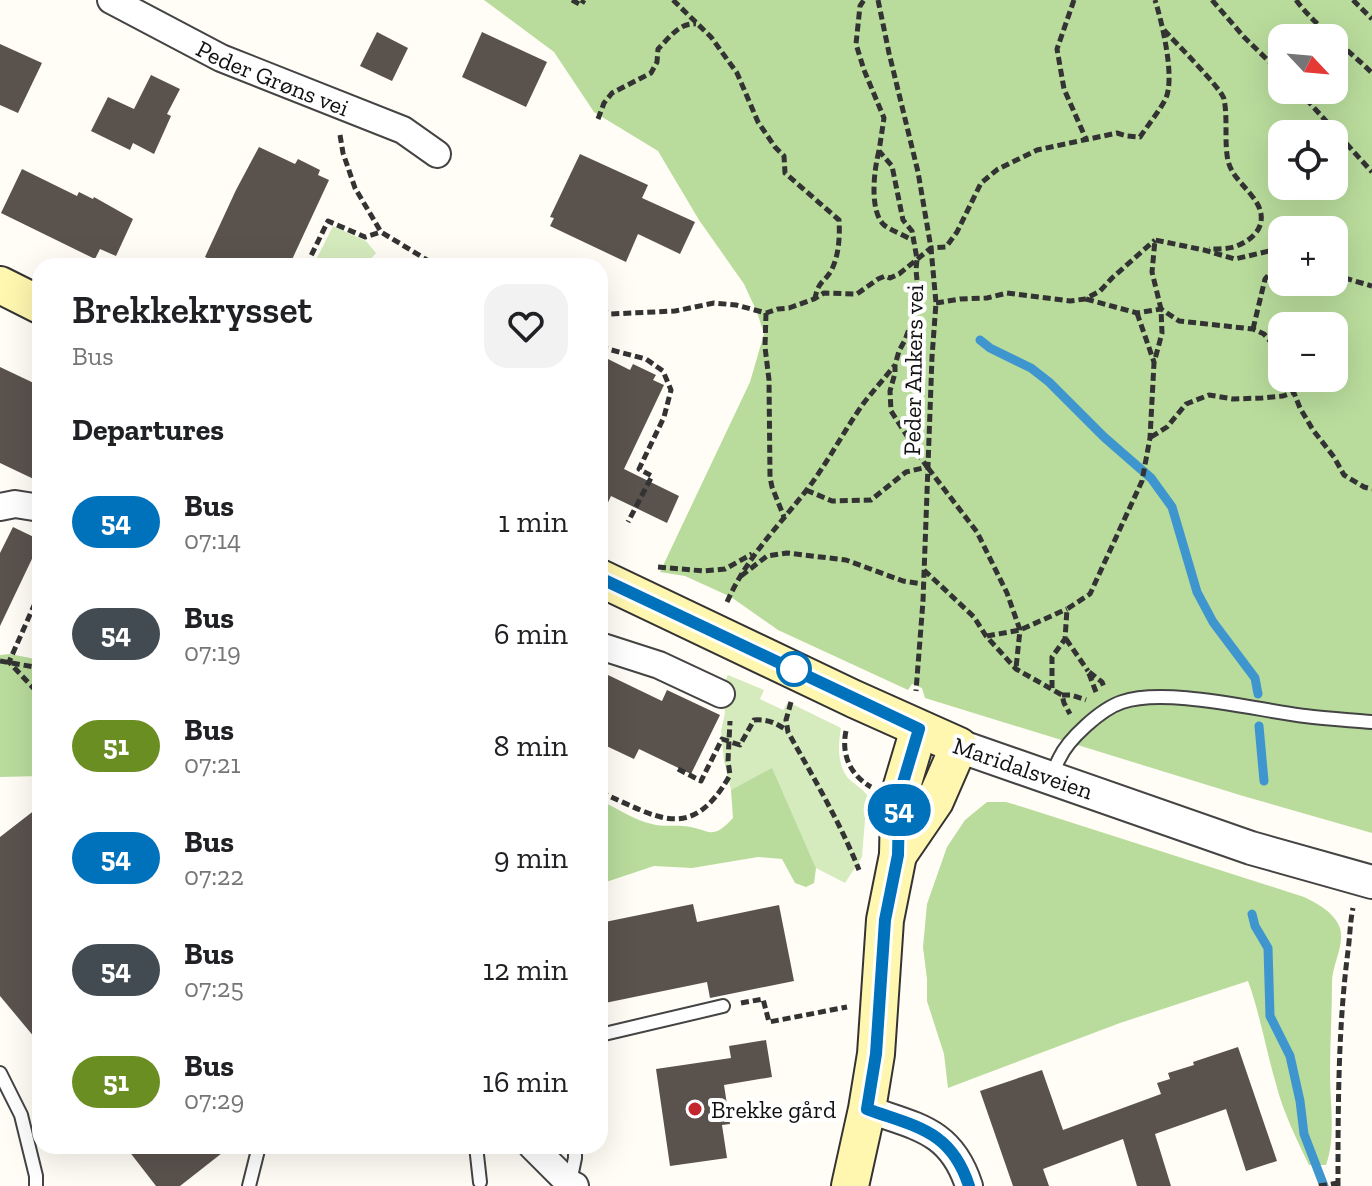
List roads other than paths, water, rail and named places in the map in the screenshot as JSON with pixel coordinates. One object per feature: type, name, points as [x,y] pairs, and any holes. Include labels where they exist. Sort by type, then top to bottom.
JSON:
[{"type":"main road","points":[[0,285],[32,301]]},
{"type":"main road","name":"Maridalsveien","points":[[608,581],[917,714],[959,746]]},
{"type":"main road","points":[[850,1186],[876,1054],[885,920],[898,855],[899,805],[917,714]]},
{"type":"main road","points":[[898,855],[935,801],[959,746]]},
{"type":"street","name":"Peder Grøns vei","points":[[122,3],[221,58],[403,130],[437,154]]},
{"type":"street","points":[[608,649],[659,665],[721,694]]},
{"type":"street","name":"Maridalsveien","points":[[959,746],[1251,848],[1371,880]]},
{"type":"street","points":[[867,1109],[932,1133],[957,1159],[969,1186]]},
{"type":"street","points":[[540,1154],[572,1185]]},
{"type":"lane","points":[[1052,779],[1059,757],[1078,734],[1109,709],[1140,698],[1212,702],[1372,722]]},
{"type":"lane","points":[[608,1033],[723,1006]]},
{"type":"lane","points":[[0,1073],[21,1115],[36,1186]]},
{"type":"lane","points":[[249,1186],[257,1154]]},
{"type":"lane","points":[[477,1154],[480,1182]]},
{"type":"lane","points":[[572,1185],[575,1154]]},
{"type":"waterway","points":[[980,340],[1031,368],[1049,382],[1151,478],[1172,507],[1197,592],[1213,622],[1255,678],[1258,694]]},
{"type":"waterway","points":[[1259,726],[1264,781]]},
{"type":"waterway","points":[[1252,914],[1268,948],[1270,1016],[1290,1056],[1304,1134],[1324,1186]]},
{"type":"place","name":"Brekke gård","points":[[695,1109]]}]
